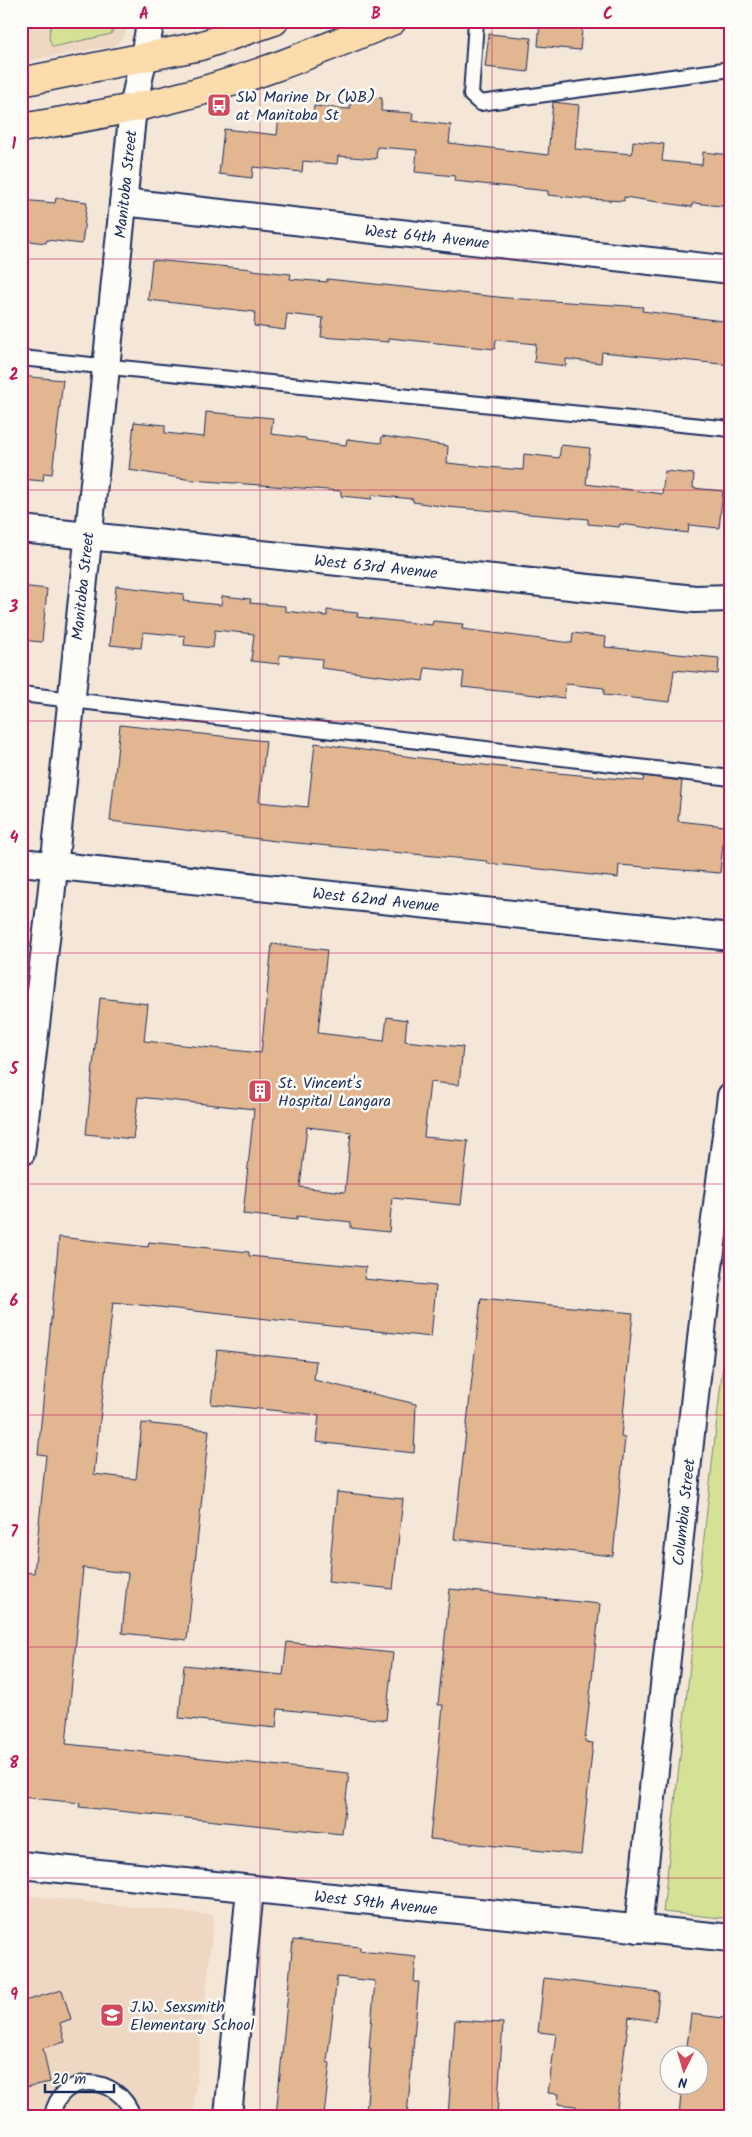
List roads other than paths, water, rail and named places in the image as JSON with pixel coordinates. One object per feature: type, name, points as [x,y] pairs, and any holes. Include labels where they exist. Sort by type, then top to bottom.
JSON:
[{"type":"main road","points":[[21,82],[143,59],[200,46],[274,21]]},
{"type":"main road","points":[[21,128],[168,100],[285,64],[392,21]]},
{"type":"street","name":"Manitoba Street","points":[[21,1153],[28,1029],[54,865],[133,108],[150,21]]},
{"type":"street","name":"West 64th Avenue","points":[[123,202],[731,270]]},
{"type":"street","name":"West 63rd Avenue","points":[[21,529],[695,599],[731,598]]},
{"type":"street","name":"West 62nd Avenue","points":[[21,862],[731,937]]},
{"type":"street","name":"Columbia Street","points":[[638,1929],[708,1274],[731,1096]]},
{"type":"street","name":"West 59th Avenue","points":[[21,1865],[731,1938]]},
{"type":"street","points":[[228,2116],[250,1889]]},
{"type":"lane","points":[[476,21],[471,95],[480,104],[731,69]]},
{"type":"lane","points":[[21,358],[731,429]]},
{"type":"lane","points":[[21,694],[731,778]]},
{"type":"lane","points":[[52,2116],[60,2098],[70,2089],[82,2084],[96,2082],[109,2086],[121,2094],[129,2105],[132,2116]]},
{"type":"place","name":"SW Marine Dr (WB) at Manitoba St","points":[[219,105]]},
{"type":"place","name":"St. Vincent's Hospital Langara","points":[[260,1091]]},
{"type":"place","name":"J.W. Sexsmith Elementary School","points":[[112,2015]]}]
